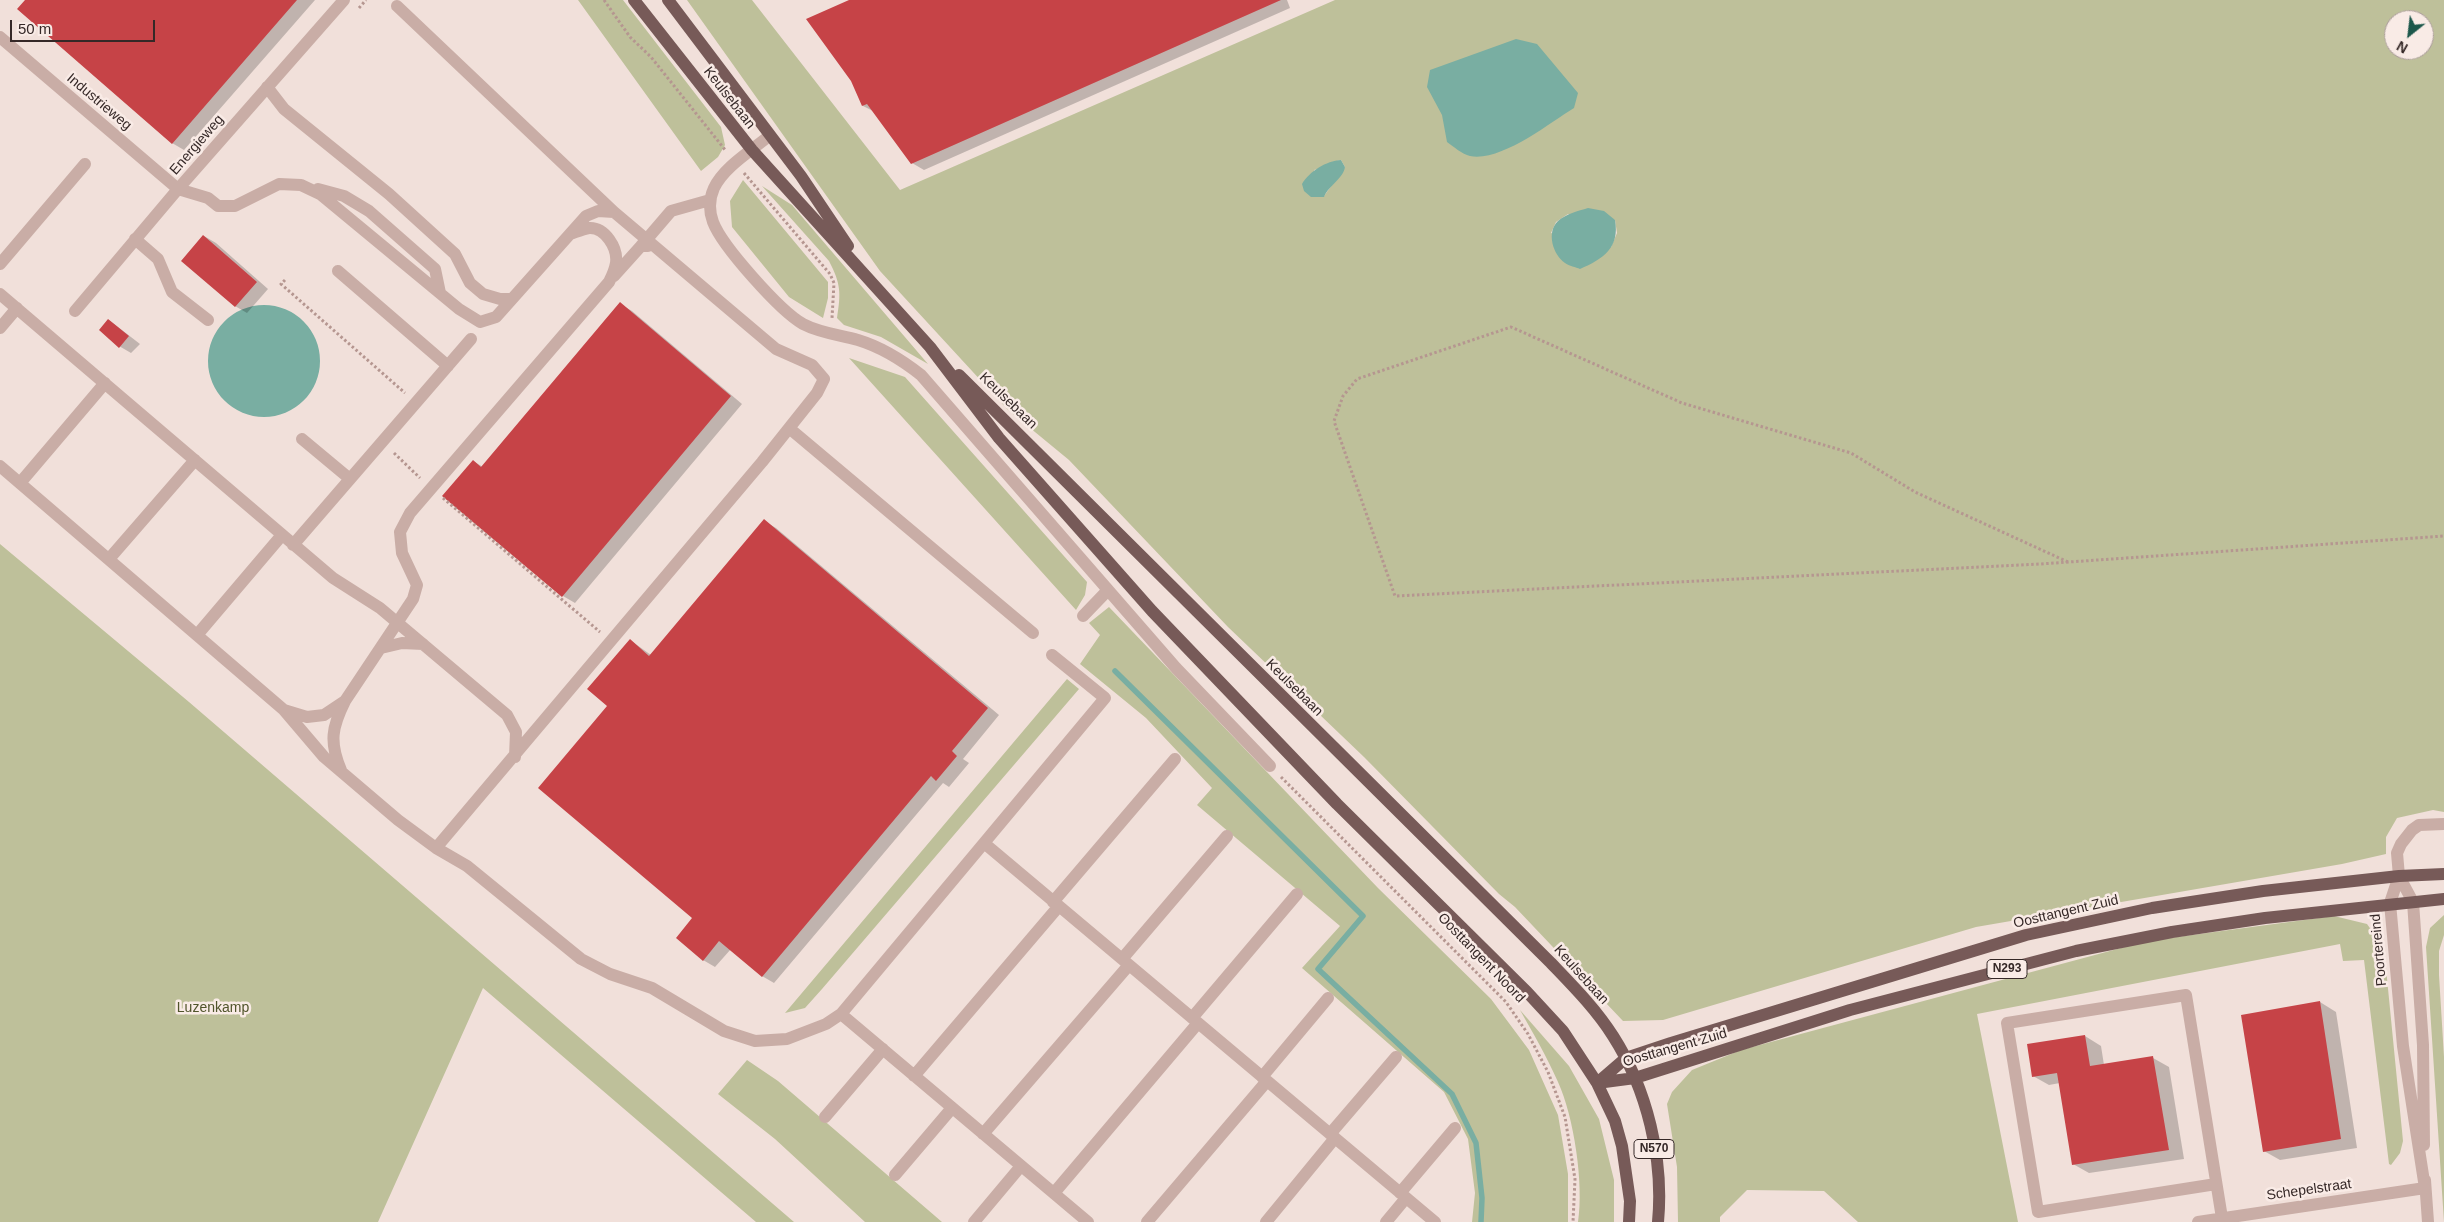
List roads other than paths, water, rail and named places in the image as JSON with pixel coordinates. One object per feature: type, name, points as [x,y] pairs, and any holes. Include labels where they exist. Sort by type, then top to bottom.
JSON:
[{"type":"main road","name":"Keulsebaan","points":[[634,0],[785,189],[868,276],[930,347],[999,438],[1152,611],[1337,804],[1563,1030],[1597,1083]]},
{"type":"main road","name":"Keulsebaan","points":[[668,0],[801,176],[868,276]]},
{"type":"main road","name":"Keulsebaan","points":[[930,347],[1013,427],[1106,523],[1551,963],[1589,1004],[1612,1034],[1626,1058]]},
{"type":"main road","name":"Oosttangent Zuid","points":[[1597,1083],[1626,1058],[1824,995],[1976,952],[2026,935],[2161,906],[2263,891],[2399,876],[2444,874]]},
{"type":"main road","name":"Oosttangent Zuid","points":[[1597,1083],[1635,1078],[1850,1010],[2076,951],[2172,932],[2256,919],[2390,903],[2444,899]]},
{"type":"main road","name":"N570","points":[[1626,1058],[1635,1078],[1654,1142],[1659,1190],[1658,1222]]},
{"type":"main road","name":"N570","points":[[1597,1083],[1605,1098],[1622,1146],[1630,1201],[1629,1222]]},
{"type":"street","name":"Energieweg","points":[[75,311],[178,189],[344,0]]},
{"type":"street","points":[[397,6],[647,244],[776,349],[812,365],[824,378],[817,393],[789,428],[515,757],[436,848]]},
{"type":"street","name":"Industrieweg","points":[[0,37],[178,189]]},
{"type":"street","points":[[267,88],[284,109],[389,194],[455,254],[470,283],[483,294],[500,299],[512,299]]},
{"type":"street","points":[[770,136],[720,179],[710,200],[710,212],[719,234],[774,301],[805,325],[873,346],[906,363],[922,375],[1176,668],[1270,766]]},
{"type":"street","points":[[0,264],[85,164]]},
{"type":"street","points":[[178,189],[208,198],[218,206],[235,206],[280,184],[301,185],[320,194],[459,309],[480,322],[496,317],[586,216],[598,210],[614,212]]},
{"type":"street","points":[[342,773],[335,758],[333,742],[334,723],[345,701],[413,599],[417,585],[402,554],[400,532],[410,513],[609,282],[647,244],[671,211],[710,200]]},
{"type":"street","points":[[570,234],[589,228],[600,230],[607,237],[616,254],[616,263],[609,282]]},
{"type":"street","points":[[135,239],[158,258],[172,292],[208,320]]},
{"type":"street","points":[[338,271],[448,366]]},
{"type":"street","points":[[0,294],[333,578],[380,608],[507,715],[516,732],[515,757]]},
{"type":"street","points":[[0,328],[17,308]]},
{"type":"street","points":[[294,545],[471,339]]},
{"type":"street","points":[[20,483],[105,383]]},
{"type":"street","points":[[789,428],[1033,633]]},
{"type":"street","points":[[302,439],[350,480]]},
{"type":"street","points":[[109,559],[195,460]]},
{"type":"street","points":[[0,466],[284,710],[324,757],[398,820],[436,848],[467,866],[581,959],[610,974],[652,988],[724,1031],[755,1041],[787,1039],[826,1024],[841,1014],[1105,698],[1052,655]]},
{"type":"street","points":[[197,635],[282,535]]},
{"type":"street","points":[[1083,616],[1108,590]]},
{"type":"street","points":[[381,648],[402,643],[423,644]]},
{"type":"street","points":[[284,710],[307,717],[324,715],[345,701]]},
{"type":"street","points":[[914,1076],[1175,759]]},
{"type":"street","points":[[2399,876],[2398,853],[2401,844],[2412,830],[2427,824],[2444,824]]},
{"type":"street","points":[[984,1134],[1227,836]]},
{"type":"street","points":[[984,843],[1435,1222]]},
{"type":"street","name":"Poortereind","points":[[2399,876],[2413,902],[2423,1045],[2425,1188]]},
{"type":"street","name":"Poortereind","points":[[2399,876],[2390,903],[2403,1046],[2425,1188],[2428,1222]]},
{"type":"street","points":[[1054,1193],[1297,894]]},
{"type":"street","points":[[2216,1184],[2038,1212],[2008,1022],[2186,994],[2222,1218]]},
{"type":"street","points":[[1147,1222],[1328,998]]},
{"type":"street","points":[[841,1014],[1088,1222]]},
{"type":"street","points":[[825,1117],[883,1049]]},
{"type":"street","points":[[1266,1222],[1396,1057]]},
{"type":"street","points":[[895,1175],[952,1108]]},
{"type":"street","points":[[1386,1222],[1403,1196],[1455,1128]]},
{"type":"street","points":[[974,1222],[1021,1166]]},
{"type":"street","name":"Schepelstraat","points":[[2198,1222],[2425,1188]]},
{"type":"water","points":[[1516,39],[1537,44],[1578,93],[1574,108],[1510,148],[1482,156],[1467,155],[1447,142],[1442,115],[1427,87],[1430,70]]},
{"type":"water","points":[[1341,160],[1345,167],[1344,171],[1324,197],[1311,197],[1304,191],[1302,184],[1314,171],[1330,162]]},
{"type":"water","points":[[1588,208],[1604,211],[1615,220],[1615,238],[1608,251],[1596,261],[1580,269],[1567,264],[1557,255],[1552,243],[1552,231],[1561,219]]},
{"type":"water","points":[[264,305],[285,309],[304,321],[316,340],[320,361],[316,382],[304,401],[285,413],[264,417],[243,413],[224,401],[212,382],[208,361],[212,340],[224,321],[243,309]]},
{"type":"waterway","points":[[1115,671],[1363,916],[1318,969],[1452,1094],[1476,1143],[1482,1198],[1481,1222]]},
{"type":"park label","name":"Luzenkamp","points":[[213,1008]]}]
